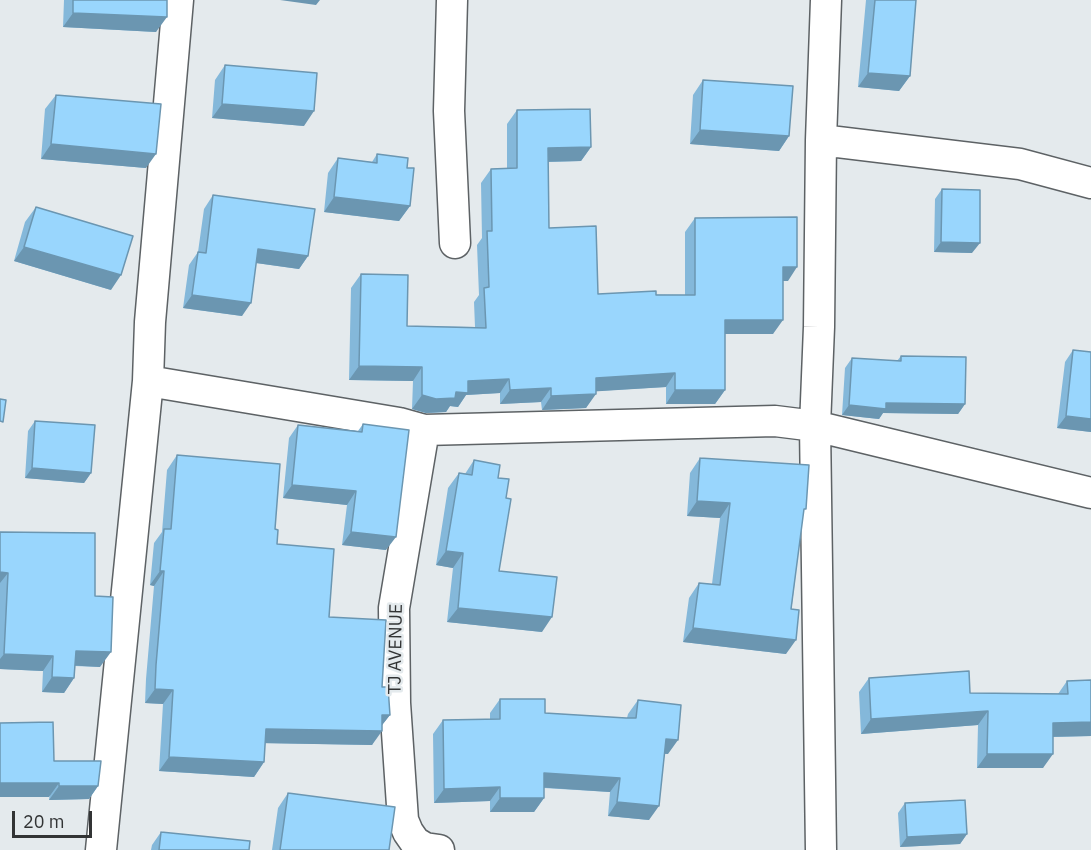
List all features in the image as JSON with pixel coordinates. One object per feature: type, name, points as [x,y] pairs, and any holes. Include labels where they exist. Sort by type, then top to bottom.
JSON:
[{"type":"street","points":[[101,850],[148,381],[150,322],[178,0]]},
{"type":"street","points":[[452,0],[448,111],[455,243]]},
{"type":"street","points":[[821,850],[815,426],[826,0]]},
{"type":"street","points":[[821,140],[1020,164],[1091,183]]},
{"type":"street","points":[[148,381],[399,423],[424,430],[775,421],[815,426],[1091,494]]},
{"type":"street","name":"TJ AVENUE","points":[[422,847],[408,832],[404,820],[395,703],[394,608],[424,430]]},
{"type":"building","points":[[73,0],[167,0],[167,17],[73,13]]},
{"type":"building","points":[[875,0],[916,0],[910,76],[868,73]]},
{"type":"building","points":[[225,65],[317,73],[314,111],[222,104]]},
{"type":"building","points":[[703,80],[793,86],[789,136],[700,130]]},
{"type":"building","points":[[56,95],[161,104],[156,154],[51,144]]},
{"type":"building","points":[[590,109],[591,147],[548,148],[549,228],[596,226],[598,294],[656,291],[656,295],[695,295],[695,218],[797,217],[797,267],[783,267],[783,320],[725,320],[725,390],[675,390],[675,373],[596,378],[596,394],[551,396],[551,388],[510,390],[509,379],[468,381],[468,393],[456,392],[455,398],[436,399],[422,395],[422,367],[359,366],[361,274],[408,275],[407,326],[486,328],[484,288],[489,287],[487,231],[492,231],[491,169],[517,168],[517,110]]},
{"type":"building","points":[[377,154],[408,158],[407,168],[414,168],[410,206],[334,197],[338,158],[377,163]]},
{"type":"building","points":[[942,189],[980,190],[980,243],[941,242]]},
{"type":"building","points":[[213,195],[315,209],[308,256],[258,249],[251,303],[192,295],[198,252],[206,253]]},
{"type":"building","points":[[36,207],[133,236],[121,275],[24,247]]},
{"type":"building","points":[[1073,350],[1091,352],[1091,419],[1066,416]]},
{"type":"building","points":[[901,356],[966,357],[965,404],[886,403],[886,409],[849,405],[852,358],[901,361]]},
{"type":"building","points":[[0,399],[6,400],[3,422],[0,421]]},
{"type":"building","points":[[35,421],[95,425],[91,473],[32,468]]},
{"type":"building","points":[[363,424],[409,430],[396,537],[351,532],[356,491],[292,485],[298,425],[362,432]]},
{"type":"building","points":[[177,455],[280,464],[275,529],[278,530],[277,544],[334,549],[329,617],[386,620],[382,687],[388,687],[390,715],[382,715],[382,731],[266,729],[264,762],[169,757],[173,690],[155,689],[164,571],[160,571],[164,529],[171,529]]},
{"type":"building","points":[[700,458],[809,465],[806,509],[804,509],[791,609],[799,610],[796,640],[693,628],[699,583],[720,585],[730,503],[697,501]]},
{"type":"building","points":[[474,460],[500,465],[498,478],[509,479],[506,498],[511,499],[499,571],[557,577],[552,617],[458,608],[463,553],[446,551],[459,473],[472,475]]},
{"type":"building","points":[[0,532],[95,533],[95,596],[113,597],[111,652],[76,651],[74,678],[52,677],[53,656],[4,654],[8,573],[0,572]]},
{"type":"building","points":[[969,671],[970,693],[1068,694],[1067,681],[1091,680],[1091,722],[1053,723],[1053,754],[987,754],[988,711],[871,719],[869,678]]},
{"type":"building","points":[[500,699],[545,699],[545,713],[626,718],[636,718],[638,700],[681,705],[678,740],[666,739],[659,806],[617,802],[620,778],[544,773],[544,798],[500,798],[500,787],[444,789],[443,720],[500,719]]},
{"type":"building","points":[[53,722],[54,761],[101,761],[98,786],[59,786],[59,783],[0,783],[0,723]]},
{"type":"building","points":[[288,793],[395,807],[389,850],[280,850]]},
{"type":"building","points":[[965,800],[967,834],[907,837],[905,803]]},
{"type":"building","points":[[161,832],[250,841],[249,850],[159,850]]}]
